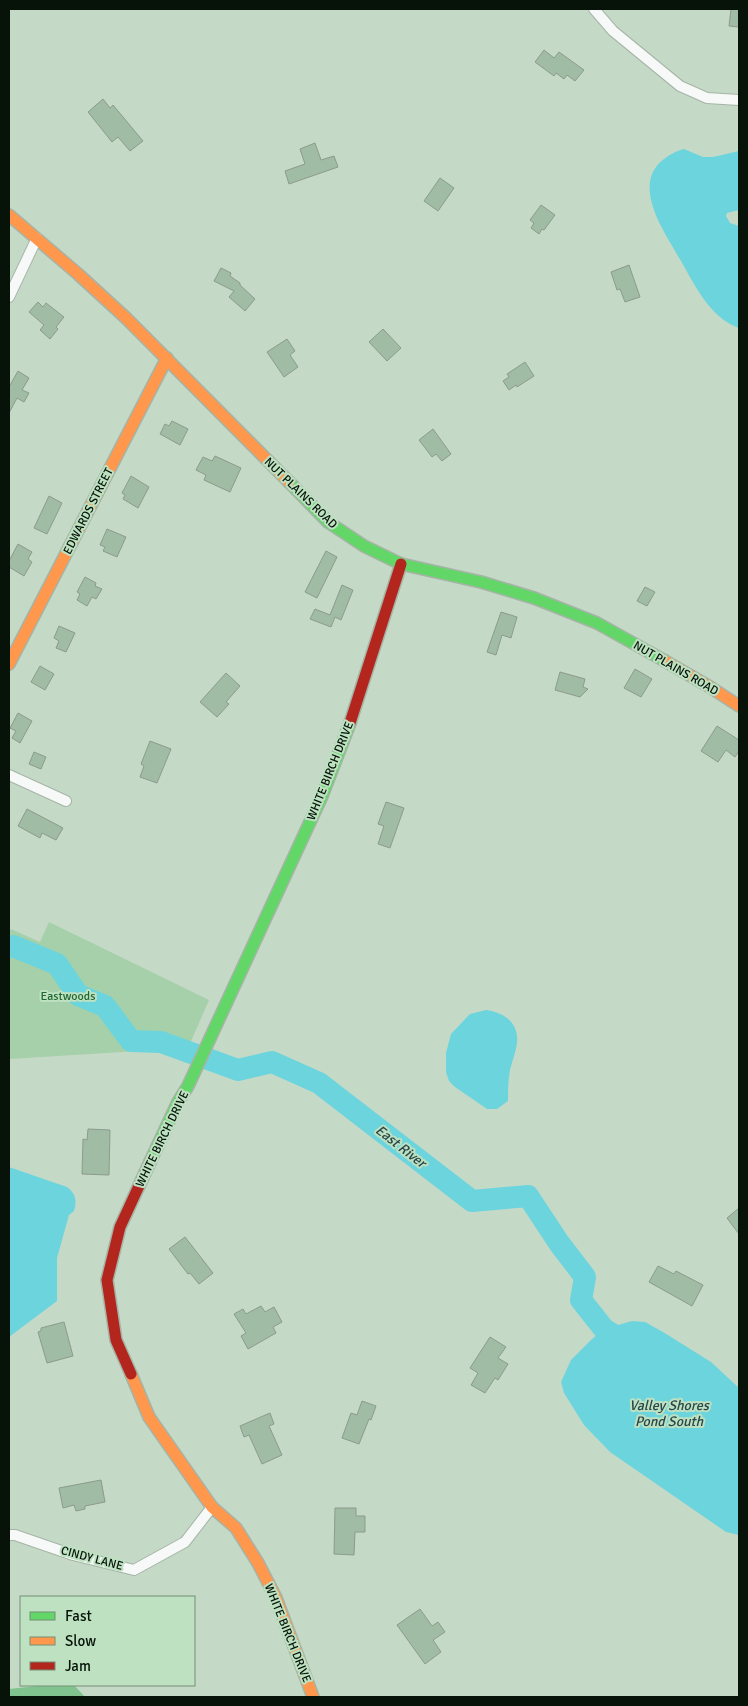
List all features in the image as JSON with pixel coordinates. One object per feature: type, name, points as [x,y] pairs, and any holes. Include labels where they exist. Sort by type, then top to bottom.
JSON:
[{"type":"street","points":[[594,9],[614,31],[680,86],[706,98],[739,100]]},
{"type":"street","name":"NUT PLAINS ROAD","points":[[9,215],[105,299],[167,358],[328,522],[364,546],[401,564],[481,582],[534,598],[597,623],[710,687],[739,706]]},
{"type":"street","points":[[9,298],[37,238]]},
{"type":"street","name":"EDWARDS STREET","points":[[9,664],[167,358]]},
{"type":"street","name":"WHITE BIRCH DRIVE","points":[[313,1697],[276,1598],[258,1563],[236,1528],[212,1506],[149,1417],[116,1340],[107,1280],[120,1227],[178,1102],[188,1086],[212,1036],[337,760],[401,564]]},
{"type":"street","points":[[9,775],[66,800]]},
{"type":"street","name":"CINDY LANE","points":[[9,1535],[15,1535],[73,1555],[134,1570],[185,1542],[212,1506]]},
{"type":"green space","name":"Eastwoods","points":[[49,922],[209,1000],[188,1048],[9,1059],[9,934],[11,929],[40,942]]},
{"type":"green space","points":[[37,1686],[75,1686],[85,1697],[9,1697],[9,1689]]},
{"type":"water","points":[[684,149],[703,157],[713,157],[739,151],[739,210],[727,213],[726,216],[730,223],[739,226],[739,328],[719,316],[703,298],[665,233],[653,207],[650,181],[655,169],[664,159]]},
{"type":"water","points":[[486,1010],[499,1013],[509,1020],[516,1030],[517,1036],[509,1074],[508,1101],[497,1109],[487,1109],[455,1087],[449,1081],[446,1072],[446,1053],[451,1034],[470,1014]]},
{"type":"water","points":[[9,1167],[67,1187],[74,1195],[75,1204],[74,1211],[69,1215],[57,1258],[57,1301],[9,1337]]},
{"type":"water","name":"Valley Shores Pond South","points":[[632,1321],[645,1322],[711,1362],[739,1388],[739,1535],[726,1532],[610,1452],[584,1425],[564,1393],[561,1382],[571,1360],[604,1329]]},
{"type":"building","points":[[731,9],[739,9],[739,27],[729,26]]},
{"type":"building","points":[[544,50],[554,58],[559,52],[584,70],[575,81],[567,75],[564,79],[556,73],[554,76],[535,62]]},
{"type":"building","points":[[103,99],[110,108],[113,105],[143,141],[130,151],[118,137],[112,142],[88,112]]},
{"type":"building","points":[[315,143],[321,160],[334,156],[338,167],[289,184],[285,171],[305,164],[300,149]]},
{"type":"building","points":[[440,178],[454,188],[438,211],[424,201]]},
{"type":"building","points":[[541,205],[555,215],[539,234],[531,228],[534,223],[530,220]]},
{"type":"building","points":[[629,265],[640,297],[625,302],[620,289],[617,290],[611,272]]},
{"type":"building","points":[[221,268],[231,273],[230,276],[240,283],[255,299],[245,311],[229,297],[234,291],[214,281]]},
{"type":"building","points":[[38,302],[43,307],[46,303],[64,317],[50,339],[40,330],[44,325],[29,312]]},
{"type":"building","points":[[383,329],[401,348],[387,361],[369,342]]},
{"type":"building","points":[[287,339],[295,351],[290,355],[298,367],[284,377],[267,352]]},
{"type":"building","points":[[525,362],[534,376],[509,390],[503,381],[509,377],[507,374]]},
{"type":"building","points":[[18,371],[29,378],[22,390],[29,393],[24,402],[17,398],[9,413],[9,387]]},
{"type":"building","points":[[172,421],[188,429],[180,445],[160,434],[165,424],[169,426]]},
{"type":"building","points":[[433,429],[451,454],[442,461],[436,454],[432,457],[419,440]]},
{"type":"building","points":[[215,456],[241,468],[230,492],[204,480],[206,475],[196,470],[203,457],[212,461]]},
{"type":"building","points":[[131,476],[149,487],[138,508],[123,499],[125,495],[122,493]]},
{"type":"building","points":[[49,496],[62,503],[47,534],[34,528]]},
{"type":"building","points":[[107,529],[126,537],[117,557],[103,551],[105,547],[100,545]]},
{"type":"building","points":[[18,544],[32,552],[28,559],[32,562],[24,576],[9,567],[9,561]]},
{"type":"building","points":[[326,551],[337,557],[317,598],[305,592]]},
{"type":"building","points":[[85,577],[96,583],[95,586],[102,589],[96,599],[92,597],[87,606],[77,600],[80,594],[77,592]]},
{"type":"building","points":[[342,585],[353,590],[341,620],[335,617],[331,627],[310,619],[315,609],[330,615]]},
{"type":"building","points":[[645,587],[655,592],[647,606],[637,601]]},
{"type":"building","points":[[501,612],[517,617],[511,638],[502,635],[496,655],[487,652]]},
{"type":"building","points":[[59,626],[75,633],[66,652],[56,648],[59,641],[54,638]]},
{"type":"building","points":[[40,666],[54,674],[45,690],[31,682]]},
{"type":"building","points":[[635,669],[652,679],[641,697],[624,688]]},
{"type":"building","points":[[560,672],[585,679],[583,687],[588,689],[580,697],[555,690]]},
{"type":"building","points":[[226,673],[240,686],[226,702],[229,704],[217,717],[200,702]]},
{"type":"building","points":[[18,713],[32,721],[20,743],[12,738],[16,731],[10,728]]},
{"type":"building","points":[[717,726],[739,740],[739,751],[735,757],[726,750],[718,762],[701,751]]},
{"type":"building","points":[[150,741],[171,749],[157,783],[140,777],[144,766],[141,764]]},
{"type":"building","points":[[34,752],[46,757],[41,769],[29,764]]},
{"type":"building","points":[[386,802],[404,808],[390,848],[378,844],[384,826],[378,824]]},
{"type":"building","points":[[27,809],[63,828],[56,840],[42,833],[40,838],[18,826]]},
{"type":"building","points":[[88,1129],[110,1130],[109,1175],[82,1174],[83,1139],[87,1140]]},
{"type":"building","points":[[739,1208],[739,1234],[727,1218]]},
{"type":"building","points":[[185,1237],[213,1273],[199,1284],[190,1273],[188,1274],[169,1249]]},
{"type":"building","points":[[658,1266],[674,1274],[676,1271],[703,1285],[692,1306],[649,1282]]},
{"type":"building","points":[[261,1306],[265,1312],[274,1307],[282,1322],[273,1327],[276,1333],[248,1349],[241,1336],[246,1333],[234,1314],[243,1309],[246,1314]]},
{"type":"building","points":[[64,1322],[73,1356],[47,1363],[38,1332],[41,1331],[41,1328]]},
{"type":"building","points":[[490,1337],[506,1347],[498,1358],[508,1364],[498,1380],[495,1378],[485,1393],[471,1385],[478,1373],[470,1368]]},
{"type":"building","points":[[362,1401],[376,1406],[359,1444],[342,1438],[351,1413],[357,1415]]},
{"type":"building","points":[[270,1413],[274,1424],[269,1426],[282,1455],[262,1464],[249,1435],[244,1437],[240,1426]]},
{"type":"building","points":[[101,1480],[105,1502],[85,1506],[85,1509],[76,1511],[74,1505],[63,1508],[59,1488]]},
{"type":"building","points":[[335,1508],[356,1508],[356,1516],[365,1516],[365,1532],[355,1532],[354,1555],[334,1554]]},
{"type":"building","points":[[420,1609],[432,1626],[438,1622],[445,1632],[433,1640],[441,1652],[425,1664],[397,1625]]},
{"type":"waterway","name":"East River","points":[[9,947],[13,946],[57,964],[78,995],[105,1006],[131,1041],[161,1042],[238,1070],[272,1062],[319,1083],[472,1201],[528,1196],[559,1243],[585,1277],[581,1300],[604,1329],[630,1345]]},
{"type":"traffic: fast","points":[[289,482],[328,522],[364,546],[401,564],[481,582],[534,598],[597,623],[665,661]]},
{"type":"traffic: fast","points":[[150,1162],[178,1102],[188,1086],[322,796],[350,723]]},
{"type":"traffic: slow","points":[[9,215],[126,318],[289,482]]},
{"type":"traffic: slow","points":[[9,664],[167,358]]},
{"type":"traffic: slow","points":[[665,661],[739,706]]},
{"type":"traffic: slow","points":[[131,1374],[149,1417],[212,1507],[236,1528],[258,1563],[276,1598],[313,1697]]},
{"type":"traffic: jam","points":[[350,723],[401,564]]},
{"type":"traffic: jam","points":[[131,1374],[116,1340],[107,1280],[120,1227],[150,1162]]}]
